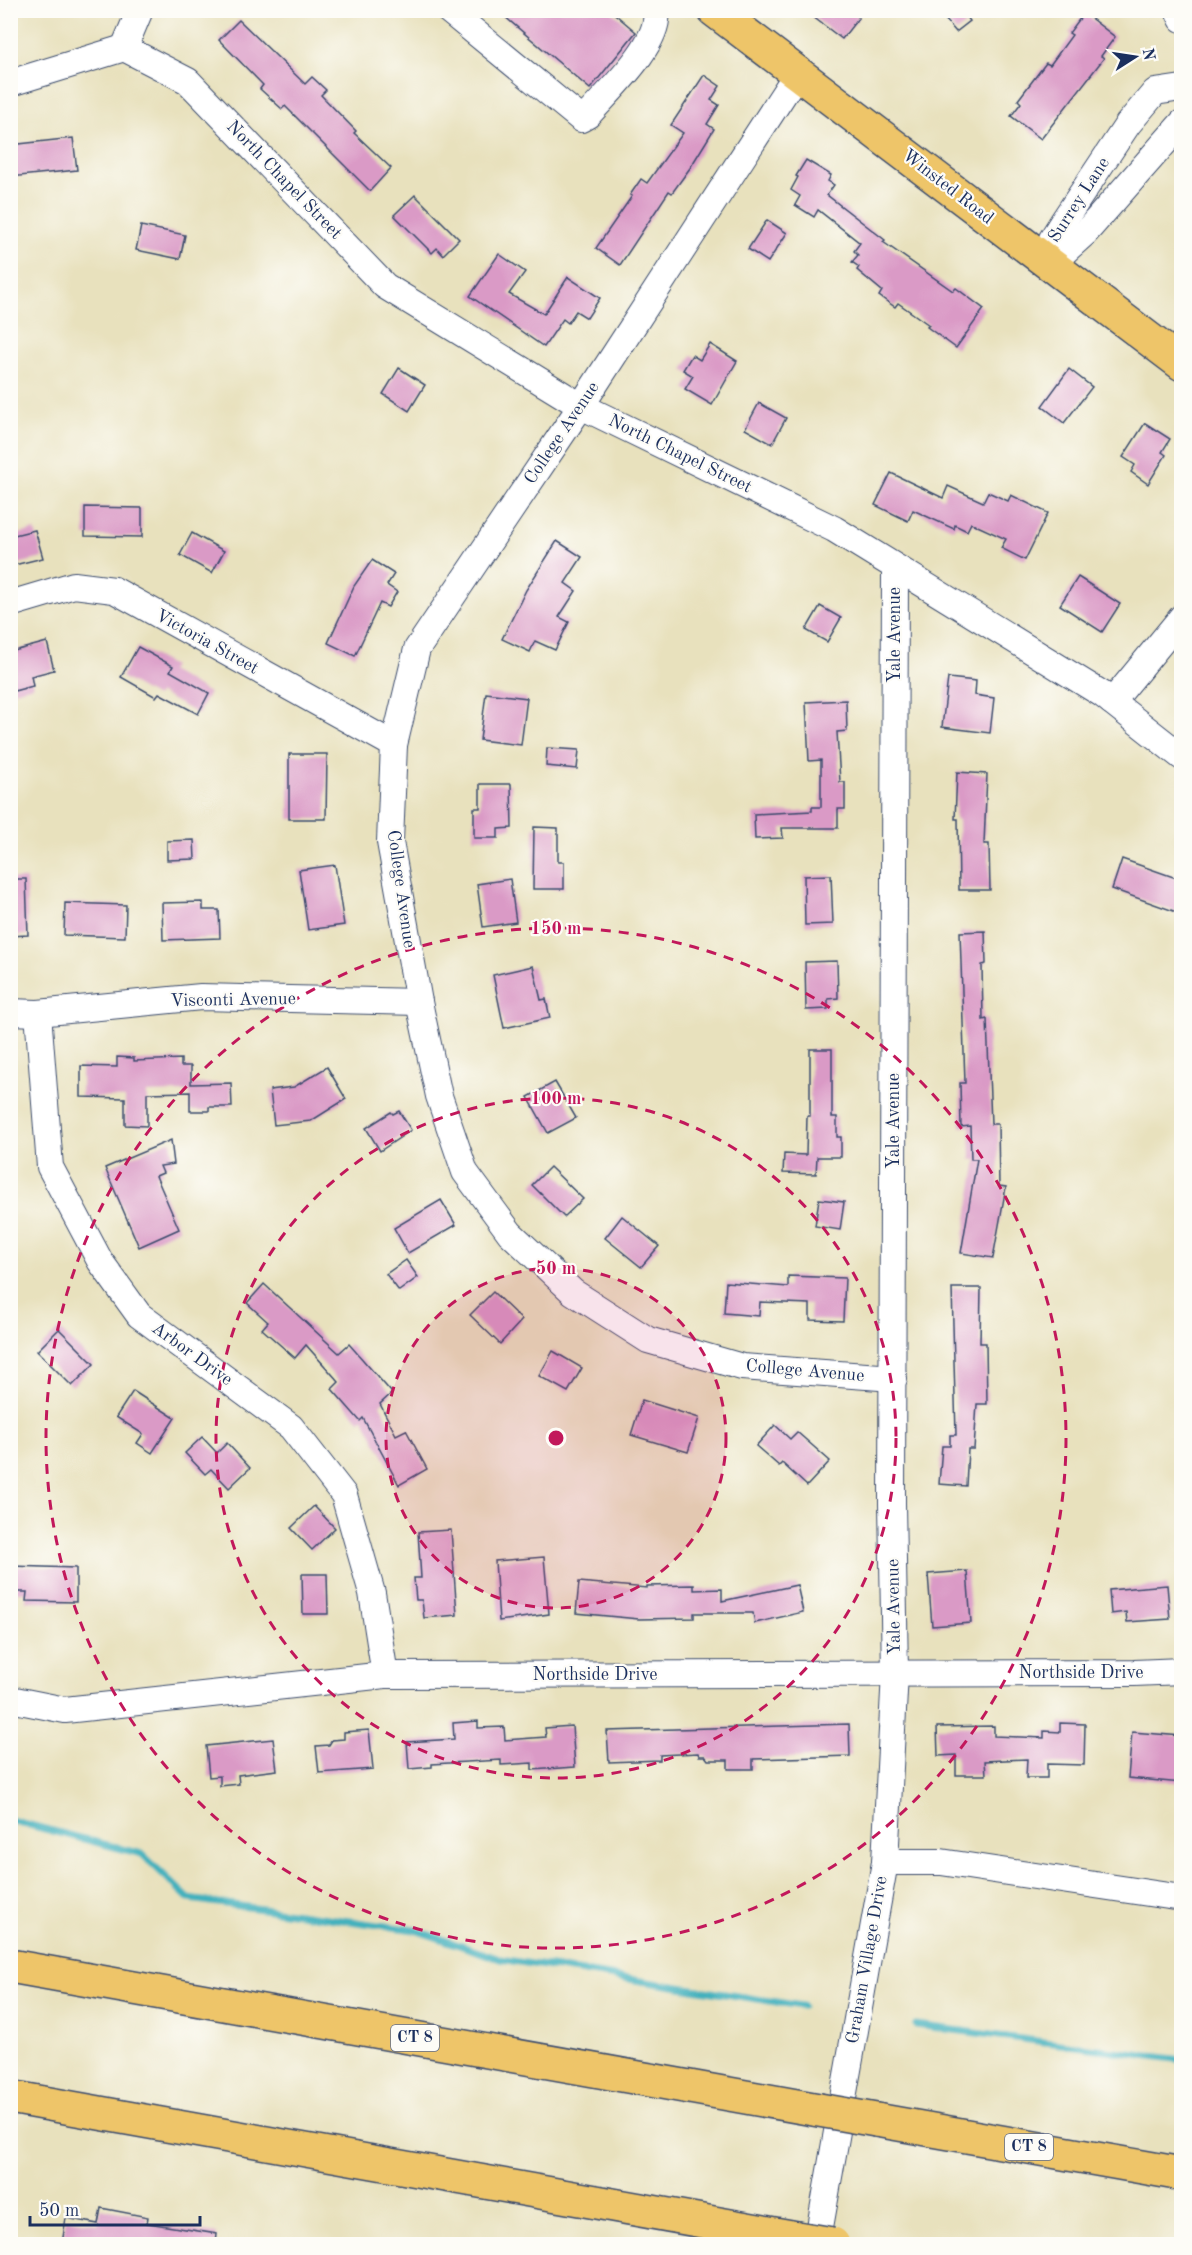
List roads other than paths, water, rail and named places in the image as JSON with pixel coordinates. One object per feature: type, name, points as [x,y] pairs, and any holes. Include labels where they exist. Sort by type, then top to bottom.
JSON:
[{"type":"main road","name":"Winsted Road","points":[[714,10],[1182,364]]},
{"type":"main road","name":"CT 8","points":[[10,1966],[1182,2174]]},
{"type":"main road","points":[[10,2097],[833,2244]]},
{"type":"street","points":[[10,83],[124,48],[140,10]]},
{"type":"street","points":[[448,10],[581,119],[588,115],[645,49],[656,21],[656,10]]},
{"type":"street","points":[[1178,10],[1182,19]]},
{"type":"street","name":"North Chapel Street","points":[[124,48],[188,81],[385,286],[581,406],[834,529],[1112,702],[1182,757]]},
{"type":"street","name":"College Avenue","points":[[798,72],[581,406],[417,649],[394,745],[390,842],[419,1002],[439,1096],[465,1172],[510,1233],[573,1292],[648,1340],[742,1367],[894,1378]]},
{"type":"street","name":"Surrey Lane","points":[[1045,261],[1052,239],[1128,124],[1155,92],[1182,88]]},
{"type":"street","name":"Surrey Lane","points":[[1045,261],[1065,251],[1086,232],[1182,123]]},
{"type":"street","name":"Yale Avenue","points":[[895,568],[892,1503],[895,1673]]},
{"type":"street","name":"Victoria Street","points":[[10,604],[74,585],[114,590],[394,745]]},
{"type":"street","points":[[1112,702],[1182,616]]},
{"type":"street","name":"Visconti Avenue","points":[[10,1012],[38,1013],[201,997],[419,1002]]},
{"type":"street","name":"Arbor Drive","points":[[38,1013],[50,1167],[100,1261],[139,1315],[291,1427],[344,1495],[372,1593],[385,1675]]},
{"type":"street","name":"Northside Drive","points":[[10,1699],[65,1710],[385,1675],[1182,1671]]},
{"type":"street","name":"Graham Village Drive","points":[[807,2241],[885,1862],[895,1673]]},
{"type":"street","points":[[885,1862],[941,1862],[1182,1898]]},
{"type":"waterway","points":[[10,1820],[142,1854],[189,1899],[415,1930],[500,1959],[802,2006]]},
{"type":"waterway","points":[[916,2025],[1182,2060]]}]
